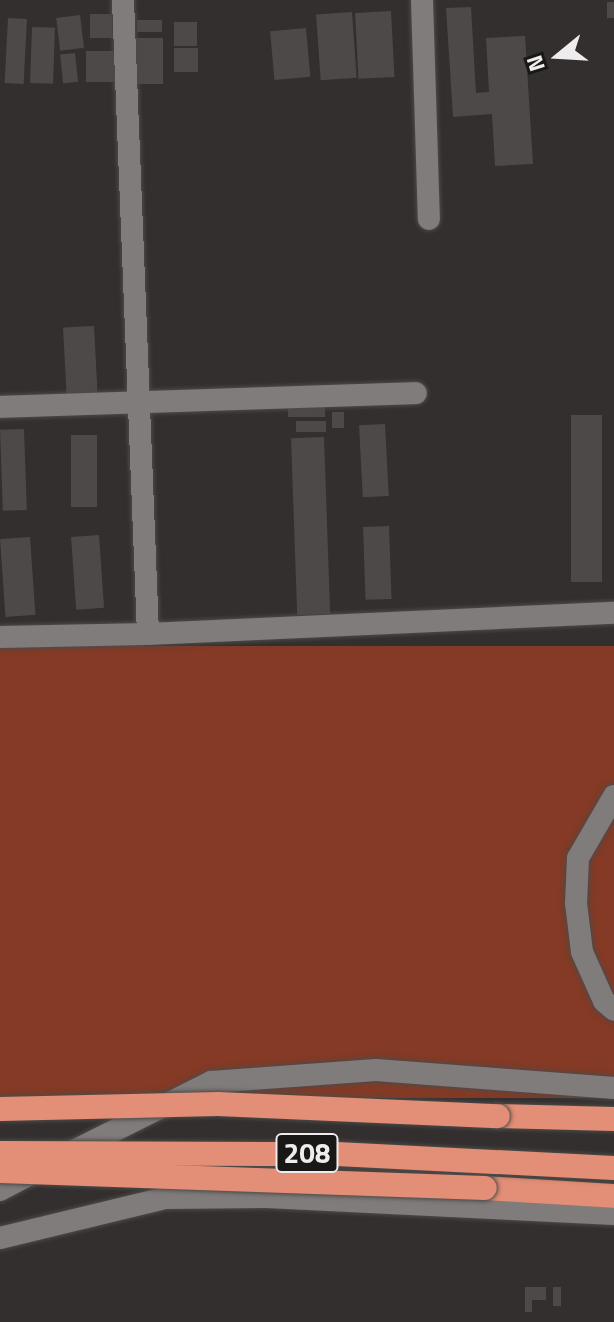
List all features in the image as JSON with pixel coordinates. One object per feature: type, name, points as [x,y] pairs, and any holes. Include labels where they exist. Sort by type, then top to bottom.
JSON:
[{"type":"highway","points":[[0,1109],[218,1104],[614,1119]]},
{"type":"highway","name":"208","points":[[0,1153],[306,1153],[614,1168]]},
{"type":"highway","points":[[0,1171],[485,1188],[614,1196]]},
{"type":"street","points":[[123,0],[148,634]]},
{"type":"street","points":[[422,0],[429,219]]},
{"type":"street","points":[[0,407],[416,393]]},
{"type":"street","points":[[0,637],[148,634],[614,613]]},
{"type":"street","points":[[614,796],[578,858],[576,903],[582,952],[604,1001],[614,1010]]},
{"type":"street","points":[[0,1190],[211,1082],[376,1070],[614,1088]]},
{"type":"street","points":[[0,1238],[165,1198],[267,1197],[614,1214]]},
{"type":"shaded area","points":[[0,646],[614,646],[614,1098],[0,1098]]},
{"type":"building","points":[[607,2],[614,2],[614,18],[607,18]]},
{"type":"building","points":[[471,7],[476,93],[489,92],[486,38],[525,36],[533,164],[495,166],[492,114],[453,117],[446,8]]},
{"type":"building","points":[[391,11],[394,77],[359,79],[355,13]]},
{"type":"building","points":[[352,12],[357,78],[321,80],[316,15]]},
{"type":"building","points":[[90,14],[112,14],[112,38],[90,38]]},
{"type":"building","points":[[80,15],[84,48],[60,51],[56,18]]},
{"type":"building","points":[[8,18],[27,19],[24,84],[5,83]]},
{"type":"building","points":[[137,20],[162,20],[162,32],[137,32]]},
{"type":"building","points":[[174,22],[197,22],[197,46],[174,46]]},
{"type":"building","points":[[32,27],[55,28],[53,84],[30,83]]},
{"type":"building","points":[[306,28],[310,77],[274,80],[270,31]]},
{"type":"building","points":[[136,38],[163,38],[163,84],[136,84]]},
{"type":"building","points":[[174,48],[198,48],[198,72],[174,72]]},
{"type":"building","points":[[86,51],[117,51],[117,82],[86,82]]},
{"type":"building","points":[[75,53],[78,82],[63,83],[60,55]]},
{"type":"building","points":[[94,326],[98,398],[67,400],[63,328]]},
{"type":"building","points":[[288,406],[325,406],[325,417],[288,417]]},
{"type":"building","points":[[332,412],[344,412],[344,428],[332,428]]},
{"type":"building","points":[[571,415],[602,415],[602,582],[571,582]]},
{"type":"building","points":[[296,421],[326,421],[326,432],[296,432]]},
{"type":"building","points":[[385,424],[389,496],[363,497],[359,425]]},
{"type":"building","points":[[24,429],[27,510],[3,511],[0,430]]},
{"type":"building","points":[[71,435],[97,435],[97,507],[71,507]]},
{"type":"building","points":[[324,437],[330,614],[297,615],[291,438]]},
{"type":"building","points":[[389,526],[392,599],[366,600],[363,527]]},
{"type":"building","points":[[99,535],[104,608],[76,610],[71,537]]},
{"type":"building","points":[[30,537],[35,615],[6,617],[0,539]]},
{"type":"building","points":[[525,1287],[546,1287],[546,1300],[532,1300],[532,1312],[525,1312]]},
{"type":"building","points":[[553,1287],[561,1287],[561,1306],[553,1306]]}]
